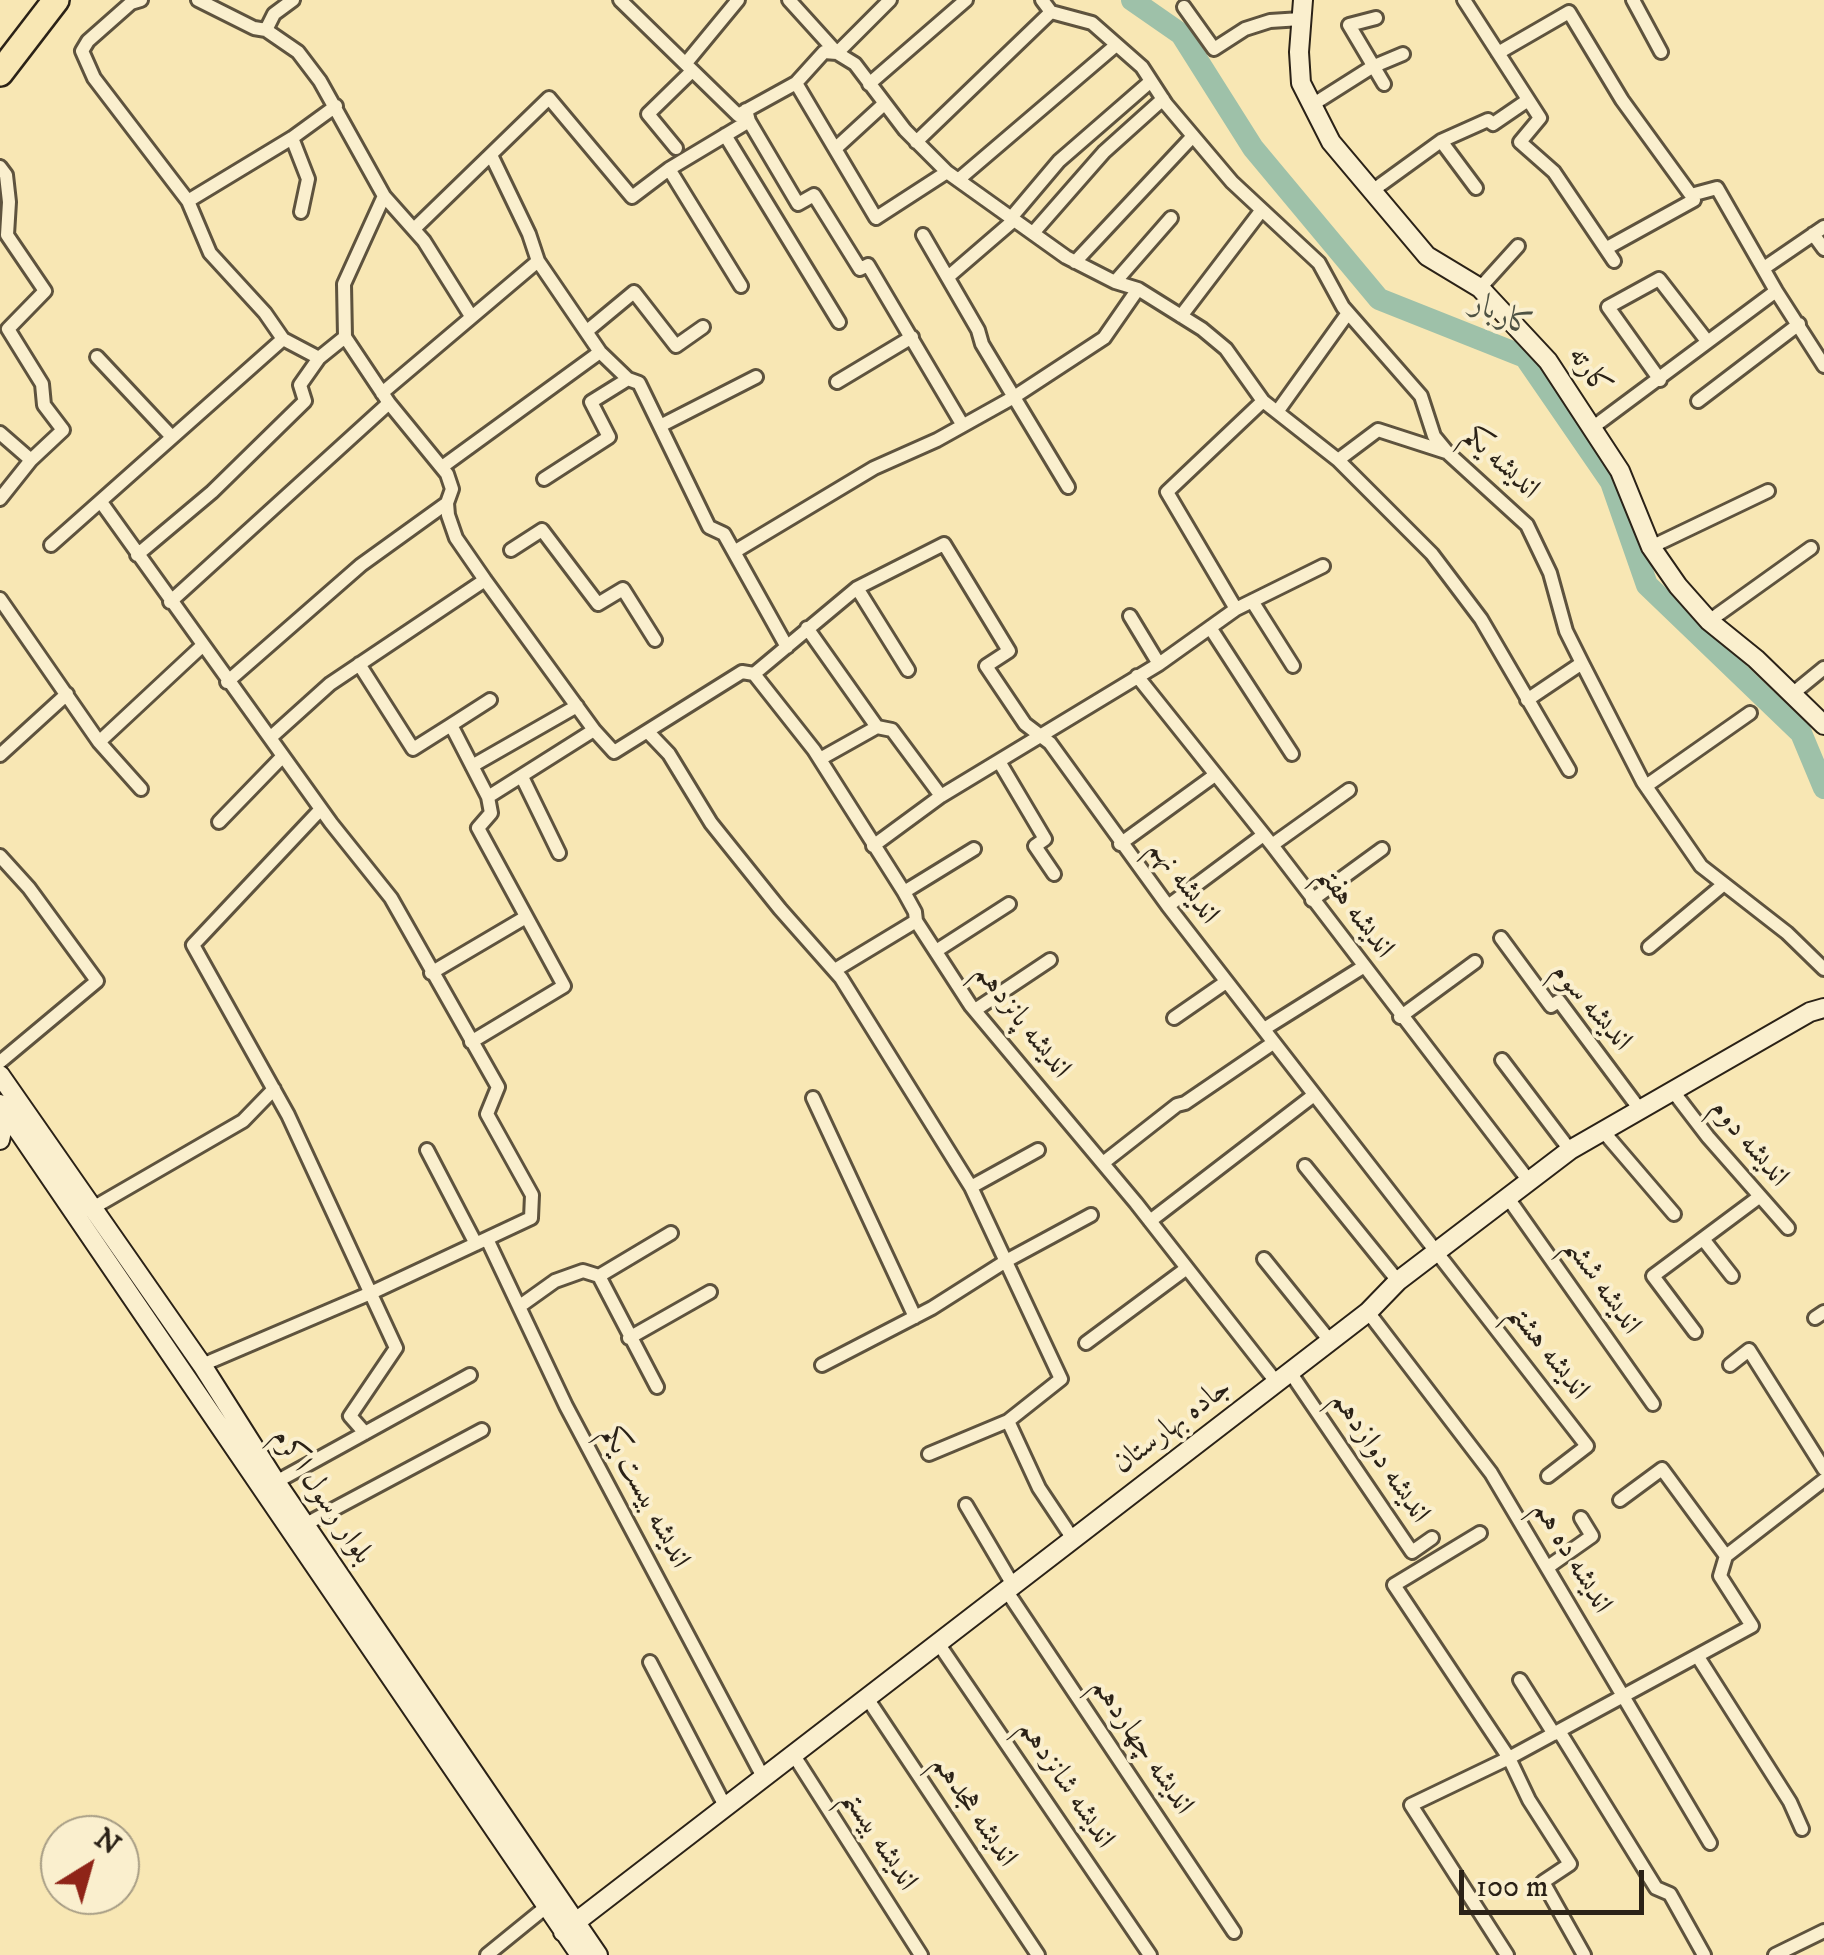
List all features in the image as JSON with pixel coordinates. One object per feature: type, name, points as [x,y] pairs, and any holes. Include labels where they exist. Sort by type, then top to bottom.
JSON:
[{"type":"highway","points":[[0,73],[56,0]]},
{"type":"street","points":[[141,0],[131,3],[88,41],[82,51],[94,78],[188,202],[210,253],[265,313],[283,339],[318,358]]},
{"type":"street","points":[[198,0],[254,28],[266,30],[298,52],[336,106],[384,196],[415,228],[471,316]]},
{"type":"street","points":[[266,30],[274,14],[293,0]]},
{"type":"street","points":[[620,0],[738,116],[748,115]]},
{"type":"street","points":[[676,148],[648,114],[689,67],[738,0]]},
{"type":"street","points":[[789,0],[838,53],[854,64],[916,142],[952,176],[1076,262],[1138,289],[1226,349],[1263,401],[1338,460],[1432,554],[1480,619],[1568,770]]},
{"type":"street","points":[[415,228],[549,98],[632,197],[796,83],[824,52],[838,53],[890,0]]},
{"type":"street","points":[[869,84],[966,0]]},
{"type":"street","name":"کارته","points":[[1303,0],[1301,83],[1331,142],[1426,256],[1480,288],[1548,361],[1620,471],[1651,547],[1708,621],[1756,659],[1824,725]]},
{"type":"street","points":[[1464,0],[1528,100],[1540,118],[1520,142],[1554,172],[1610,255],[1694,200],[1622,100],[1569,12],[1498,53]]},
{"type":"street","points":[[1633,0],[1662,52]]},
{"type":"street","points":[[916,142],[1046,6]]},
{"type":"street","name":"اندیشه یکم","points":[[1046,6],[1092,23],[1142,67],[1193,136],[1261,211],[1319,263],[1348,313],[1422,396],[1434,436],[1528,525],[1550,573],[1566,631],[1582,663],[1646,786],[1702,866],[1787,933],[1824,970]]},
{"type":"street","points":[[1184,7],[1214,49],[1257,25],[1301,20]]},
{"type":"street","points":[[1376,18],[1349,25],[1384,84]]},
{"type":"street","points":[[796,83],[876,218],[952,176],[1114,46]]},
{"type":"street","points":[[1312,105],[1372,67],[1403,54]]},
{"type":"street","points":[[948,276],[1012,220],[1059,161],[1151,81]]},
{"type":"street","points":[[1032,233],[1104,152],[1163,100]]},
{"type":"street","points":[[1372,191],[1441,141],[1488,120],[1493,124],[1528,100]]},
{"type":"street","points":[[836,148],[884,104]]},
{"type":"street","points":[[188,202],[336,106]]},
{"type":"street","points":[[748,115],[798,204],[814,195],[860,269],[868,265],[962,424]]},
{"type":"street","points":[[725,136],[839,322]]},
{"type":"street","points":[[1076,262],[1193,136]]},
{"type":"street","points":[[292,138],[308,180],[301,212]]},
{"type":"street","points":[[1441,141],[1476,188]]},
{"type":"street","points":[[491,155],[538,261],[600,352],[628,379],[640,383],[710,527],[724,534],[788,647]]},
{"type":"street","points":[[0,167],[6,175],[9,202],[7,235],[46,291],[8,329],[42,384],[44,406],[63,430],[31,460],[0,499]]},
{"type":"street","points":[[669,169],[741,286]]},
{"type":"street","points":[[1691,195],[1716,188],[1824,366]]},
{"type":"street","points":[[384,196],[344,284],[346,337],[385,398],[442,467],[452,488],[447,503],[456,538],[594,730],[614,752],[742,672],[754,674],[857,588],[908,670]]},
{"type":"street","points":[[1181,316],[1261,211]]},
{"type":"street","points":[[1116,282],[1171,218]]},
{"type":"street","points":[[1764,268],[1818,230],[1824,250]]},
{"type":"street","points":[[922,236],[1068,487]]},
{"type":"street","points":[[1480,288],[1518,246]]},
{"type":"street","points":[[170,602],[471,316],[538,261]]},
{"type":"street","points":[[1660,380],[1608,308],[1659,279],[1707,341]]},
{"type":"street","points":[[734,552],[874,468],[938,440],[1014,397],[1104,338],[1138,289]]},
{"type":"street","points":[[1592,428],[1776,291]]},
{"type":"street","points":[[587,331],[634,292],[676,346],[704,326]]},
{"type":"street","points":[[1278,412],[1348,313]]},
{"type":"street","points":[[1698,401],[1799,324]]},
{"type":"street","points":[[137,555],[212,492],[305,401],[300,385],[318,358],[346,337]]},
{"type":"street","points":[[837,382],[912,337]]},
{"type":"street","points":[[51,545],[283,339]]},
{"type":"street","points":[[442,467],[600,352]]},
{"type":"street","points":[[98,357],[172,437]]},
{"type":"street","points":[[660,426],[756,377]]},
{"type":"street","points":[[544,480],[609,437],[591,402],[628,379]]},
{"type":"street","points":[[1236,609],[1167,492],[1263,401]]},
{"type":"street","points":[[1338,460],[1378,430],[1448,453]]},
{"type":"street","points":[[0,433],[31,460]]},
{"type":"street","points":[[1651,547],[1768,491]]},
{"type":"street","points":[[101,502],[320,809],[391,898],[498,1087],[487,1114],[532,1195],[531,1218],[373,1292],[202,1365]]},
{"type":"street","points":[[228,682],[361,565],[447,503]]},
{"type":"street","points":[[510,550],[542,530],[598,604],[623,588],[655,640]]},
{"type":"street","name":"اندیشه نهم","points":[[857,588],[944,544],[1009,651],[986,666],[1026,724],[1044,735],[1120,844],[1437,1250]]},
{"type":"street","points":[[1708,621],[1811,548]]},
{"type":"street","points":[[873,846],[941,796],[1159,664],[1236,609],[1323,566]]},
{"type":"street","points":[[270,738],[330,684],[485,580]]},
{"type":"street","points":[[0,599],[100,742],[141,789]]},
{"type":"street","points":[[1252,601],[1293,666]]},
{"type":"street","points":[[1130,616],[1159,664]]},
{"type":"street","points":[[807,628],[877,726],[892,730],[941,796]]},
{"type":"street","points":[[1211,629],[1292,754]]},
{"type":"street","points":[[100,742],[202,646]]},
{"type":"street","points":[[1527,700],[1582,663]]},
{"type":"street","points":[[359,664],[413,749],[490,700]]},
{"type":"street","points":[[1791,695],[1824,668]]},
{"type":"street","name":"اندیشه پانزدهم","points":[[754,674],[820,759],[904,892],[916,921],[975,1010],[1187,1268],[1283,1377]]},
{"type":"street","name":"اندیشه هفتم","points":[[1137,676],[1529,1182]]},
{"type":"street","points":[[0,755],[67,694]]},
{"type":"street","points":[[472,766],[577,706]]},
{"type":"street","points":[[1646,786],[1750,713]]},
{"type":"street","points":[[451,725],[488,797],[491,813],[478,828],[564,986],[472,1042]]},
{"type":"street","points":[[820,759],[877,726]]},
{"type":"street","points":[[488,797],[594,730]]},
{"type":"street","points":[[648,732],[669,754],[711,822],[834,970],[945,1141],[1061,1379],[1008,1420],[929,1454]]},
{"type":"street","points":[[218,822],[282,756]]},
{"type":"street","points":[[1000,763],[1044,839],[1035,846],[1054,874]]},
{"type":"street","points":[[1120,844],[1215,775]]},
{"type":"street","points":[[522,777],[560,853]]},
{"type":"street","points":[[1168,906],[1348,790]]},
{"type":"street","points":[[320,809],[194,946],[274,1089],[373,1292],[396,1348],[350,1416],[365,1433]]},
{"type":"street","points":[[1312,900],[1382,849]]},
{"type":"street","points":[[904,892],[974,850]]},
{"type":"street","points":[[0,856],[29,888],[97,981],[0,1062]]},
{"type":"street","points":[[1649,947],[1724,884]]},
{"type":"street","points":[[936,951],[1009,904]]},
{"type":"street","points":[[431,972],[526,917]]},
{"type":"street","points":[[834,970],[916,921]]},
{"type":"street","name":"اندیشه سوم","points":[[1501,938],[1551,1006],[1559,1001],[1641,1110]]},
{"type":"street","points":[[975,1010],[1050,960]]},
{"type":"street","points":[[1400,1017],[1475,962]]},
{"type":"street","points":[[1264,1030],[1363,967]]},
{"type":"street","points":[[1174,1018],[1226,982]]},
{"type":"street","name":"جاده بهارستان","points":[[570,1927],[1368,1312],[1398,1281],[1570,1150],[1810,1012],[1824,1008]]},
{"type":"street","points":[[1103,1164],[1177,1105],[1186,1103],[1272,1043]]},
{"type":"street","points":[[1502,1060],[1570,1150]]},
{"type":"street","name":"بلوار رسول اکرم","points":[[0,1075],[9,1106],[546,1906],[598,1955]]},
{"type":"street","points":[[91,1209],[242,1122],[274,1089]]},
{"type":"street","name":"اندیشه دوم","points":[[1672,1090],[1788,1228]]},
{"type":"street","points":[[1150,1221],[1314,1096]]},
{"type":"street","points":[[813,1098],[915,1317]]},
{"type":"street","points":[[0,1140],[9,1106]]},
{"type":"street","name":"بلوار رسول اکرم","points":[[9,1106],[91,1209],[202,1365],[570,1927],[580,1955]]},
{"type":"street","points":[[1602,1130],[1674,1214]]},
{"type":"street","name":"اندیشه بیست یکم","points":[[427,1150],[520,1306],[566,1406],[763,1778]]},
{"type":"street","points":[[970,1188],[1038,1150]]},
{"type":"street","points":[[1305,1166],[1398,1281]]},
{"type":"street","name":"اندیشه ششم","points":[[1508,1198],[1653,1404]]},
{"type":"street","points":[[1695,1332],[1653,1276],[1759,1198]]},
{"type":"street","points":[[822,1365],[915,1317],[1006,1261],[1091,1216]]},
{"type":"street","points":[[520,1306],[555,1281],[583,1271],[600,1276],[671,1233]]},
{"type":"street","points":[[1704,1239],[1732,1276]]},
{"type":"street","name":"اندیشه هشتم","points":[[1437,1250],[1587,1446],[1548,1476]]},
{"type":"street","points":[[1264,1259],[1330,1341]]},
{"type":"street","points":[[1086,1343],[1187,1268]]},
{"type":"street","points":[[600,1276],[657,1387]]},
{"type":"street","points":[[629,1338],[710,1292]]},
{"type":"street","name":"اندیشه ده هم","points":[[1368,1312],[1491,1473],[1710,1843]]},
{"type":"street","points":[[1730,1364],[1749,1350],[1824,1468]]},
{"type":"street","points":[[276,1482],[470,1375]]},
{"type":"street","name":"اندیشه دوازدهم","points":[[1283,1377],[1412,1552],[1432,1538]]},
{"type":"street","points":[[1008,1420],[1039,1488],[1073,1539]]},
{"type":"street","points":[[306,1524],[482,1430]]},
{"type":"street","points":[[1620,1500],[1662,1468],[1726,1556]]},
{"type":"street","points":[[1508,1955],[1410,1805],[1510,1758],[1752,1626],[1720,1576],[1726,1556],[1824,1480]]},
{"type":"street","name":"اندیشه چهاردهم","points":[[966,1504],[1009,1588],[1234,1932]]},
{"type":"street","points":[[1548,1567],[1592,1536],[1581,1518]]},
{"type":"street","points":[[1480,1533],[1394,1585],[1510,1758],[1530,1800],[1570,1864],[1543,1882],[1584,1955]]},
{"type":"street","name":"اندیشه شانزدهم","points":[[938,1643],[1150,1955]]},
{"type":"street","points":[[1698,1657],[1790,1802],[1802,1829]]},
{"type":"street","points":[[650,1662],[725,1806]]},
{"type":"street","points":[[1520,1680],[1656,1888],[1670,1894],[1704,1955]]},
{"type":"street","name":"اندیشه هجدهم","points":[[867,1698],[1038,1955]]},
{"type":"street","name":"اندیشه بیستم","points":[[793,1754],[921,1955]]},
{"type":"street","points":[[486,1955],[546,1906]]},
{"type":"street","points":[[1776,1955],[1824,1931]]},
{"type":"waterway","name":"کاربار","points":[[1132,0],[1181,34],[1253,148],[1379,299],[1525,357],[1611,482],[1647,585],[1801,733],[1824,788]]}]
